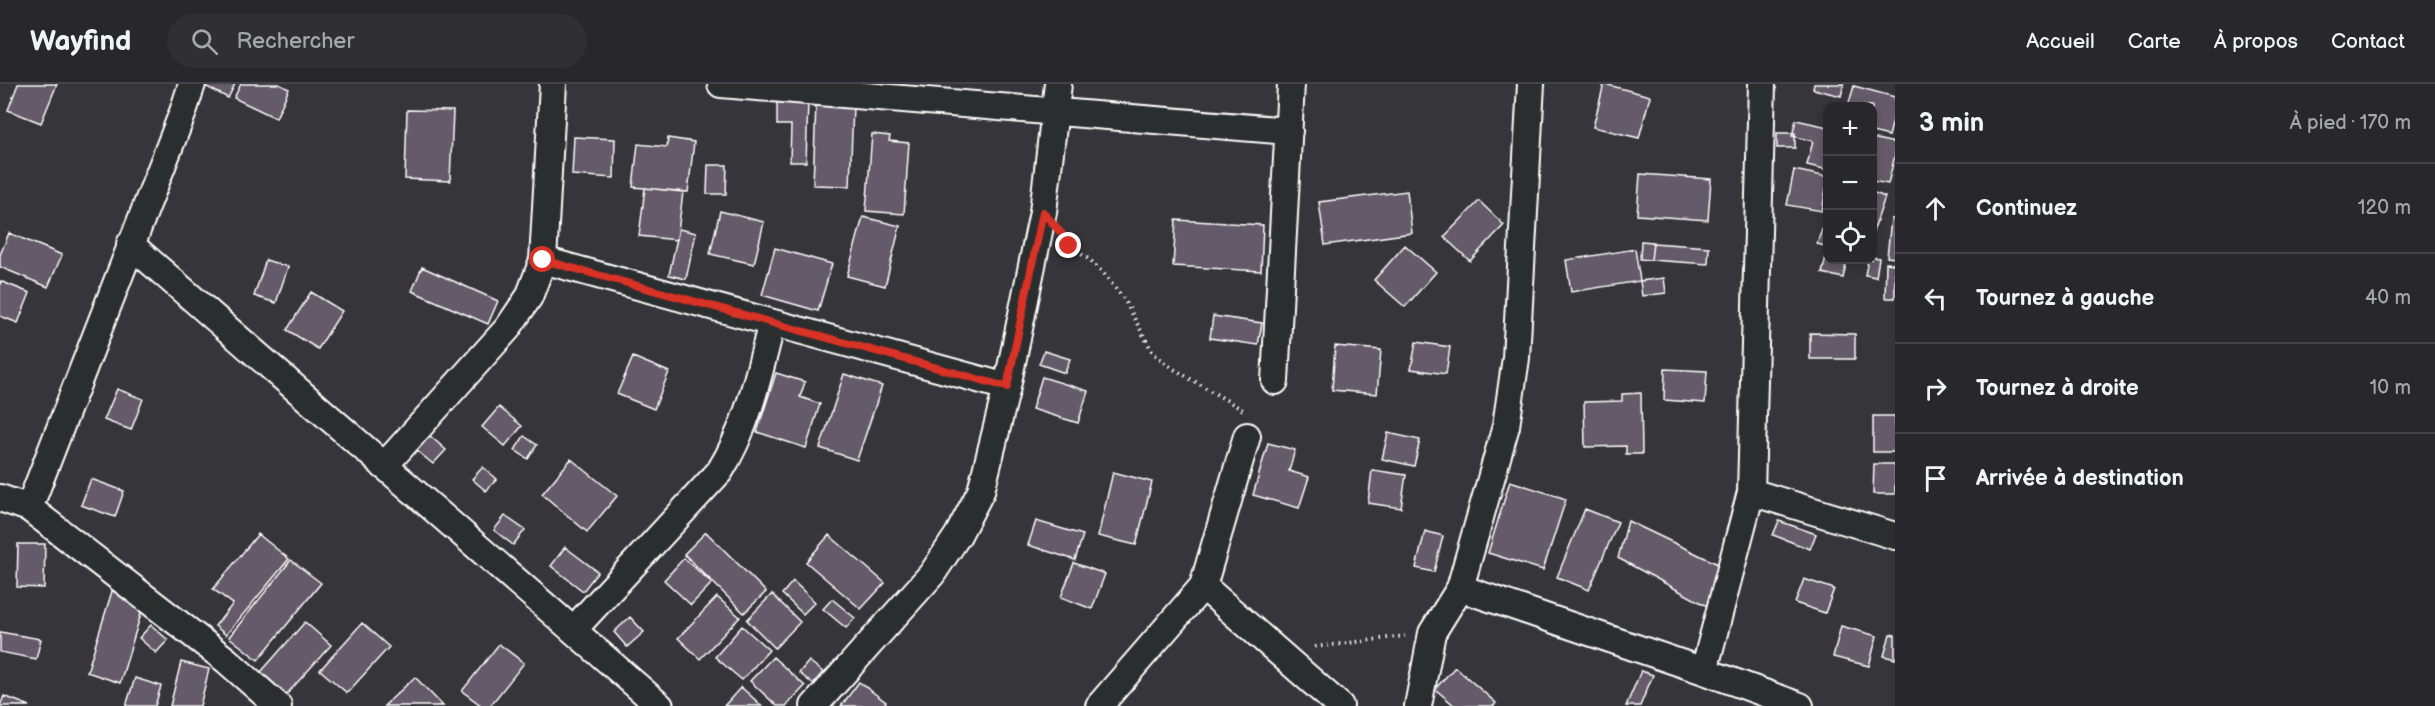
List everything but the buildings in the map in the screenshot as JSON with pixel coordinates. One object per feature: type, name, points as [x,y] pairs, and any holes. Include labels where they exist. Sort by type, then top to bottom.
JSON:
[{"type":"street","points":[[29,508],[192,84]]},
{"type":"street","points":[[384,466],[507,329],[529,297],[543,260],[553,84]]},
{"type":"street","points":[[721,84],[1288,131]]},
{"type":"street","points":[[814,706],[932,574],[958,535],[981,491],[1007,387],[1043,212],[1058,84]]},
{"type":"street","points":[[1275,381],[1291,84]]},
{"type":"street","points":[[1418,706],[1432,633],[1460,588],[1506,426],[1516,358],[1531,84]]},
{"type":"street","points":[[1704,670],[1751,492],[1762,84]]},
{"type":"street","points":[[130,244],[660,706]]},
{"type":"street","points":[[543,260],[1007,387]]},
{"type":"street","points":[[573,630],[720,471],[736,445],[746,420],[772,323]]},
{"type":"street","points":[[1099,706],[1203,586],[1247,436]]},
{"type":"street","points":[[1751,492],[1895,536]]},
{"type":"street","points":[[0,498],[29,508],[226,660],[278,706]]},
{"type":"street","points":[[1203,586],[1340,706]]},
{"type":"street","points":[[1460,588],[1704,670],[1800,706]]},
{"type":"path","points":[[1043,212],[1069,246],[1090,260],[1124,299],[1153,353],[1172,368],[1257,418],[1247,436]]},
{"type":"path","points":[[1278,652],[1432,633]]},
{"type":"route","points":[[543,260],[1007,387],[1043,212],[1069,246]]}]
